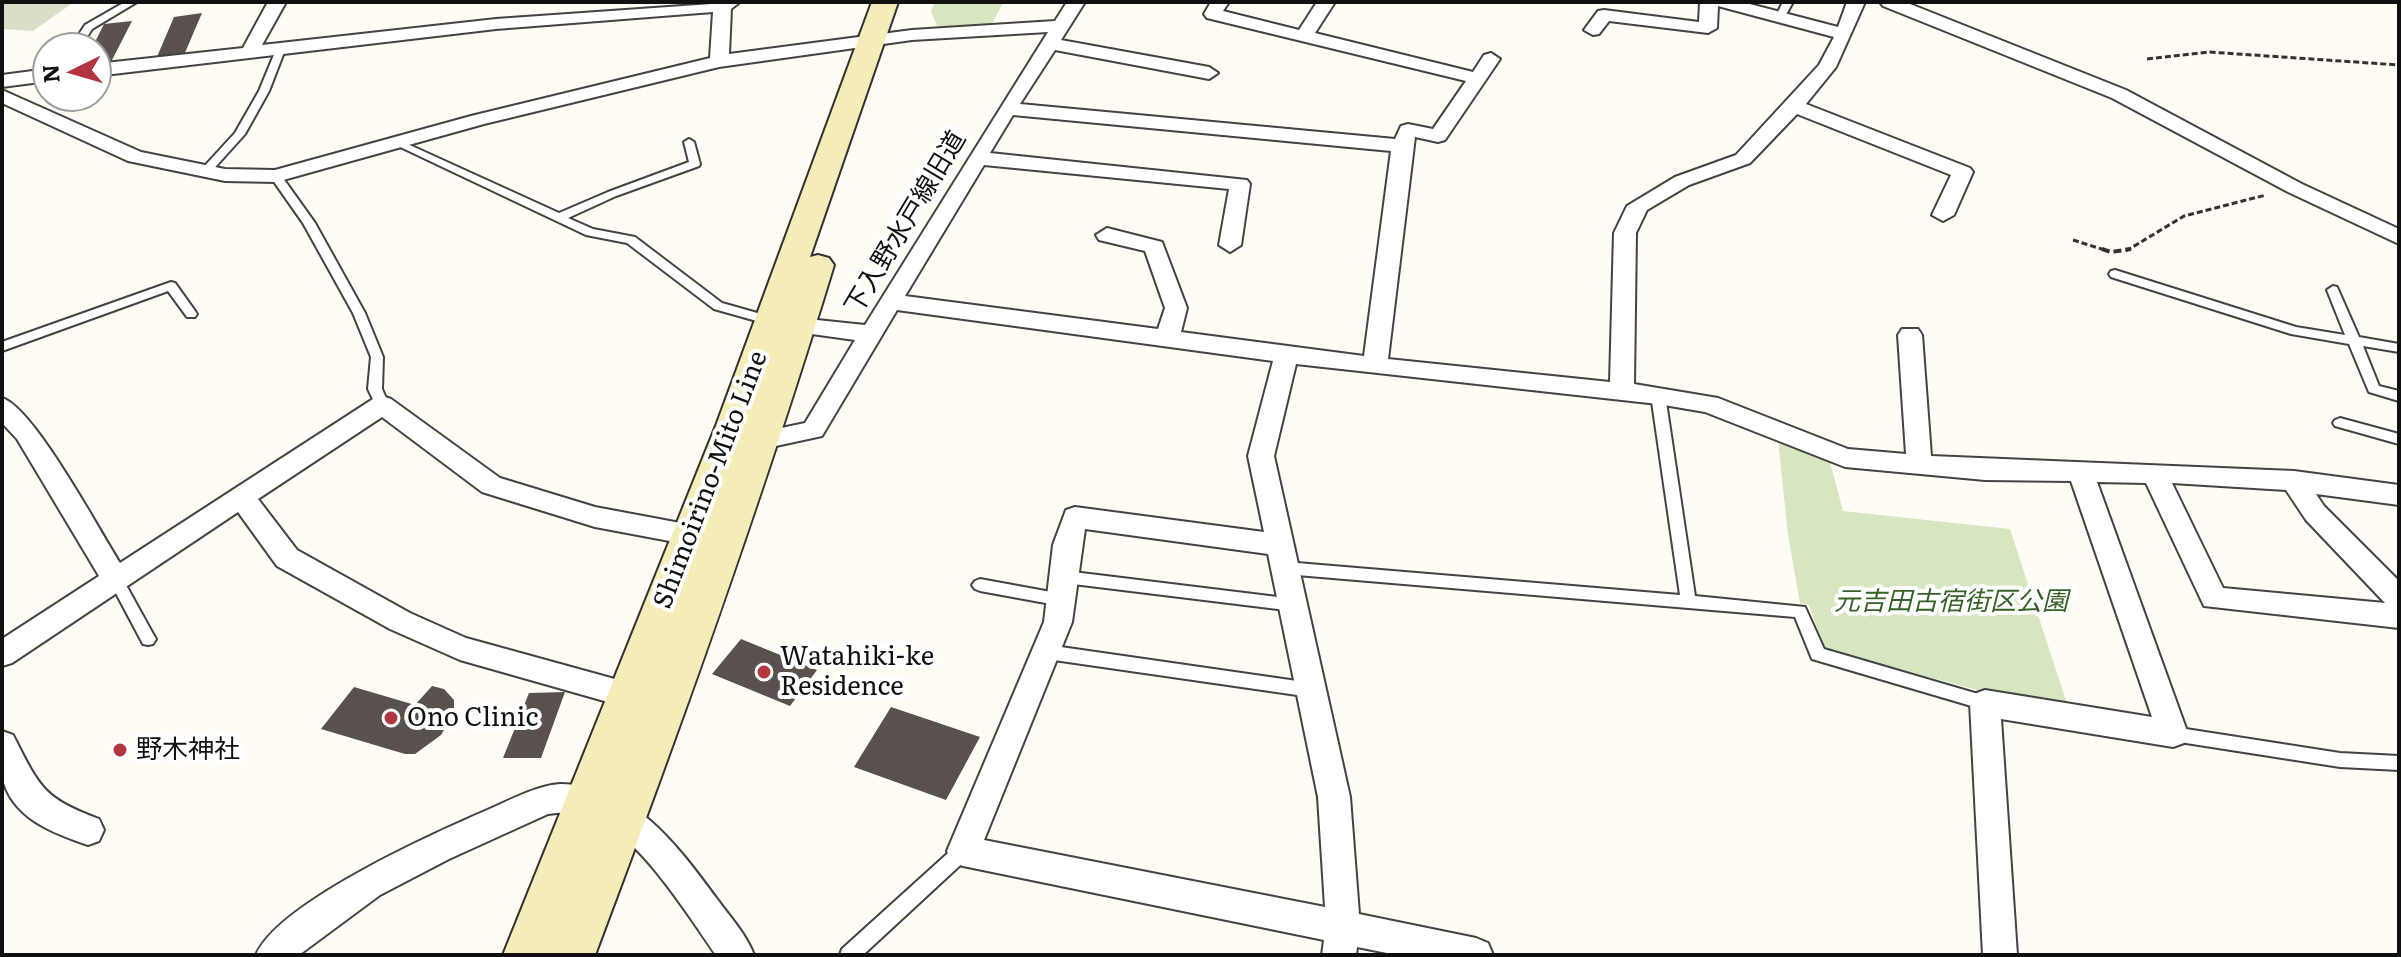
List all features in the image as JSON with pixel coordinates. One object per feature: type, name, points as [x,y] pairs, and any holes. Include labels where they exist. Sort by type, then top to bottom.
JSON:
[{"type":"main road","name":"Shimoirino-Mito Line","points":[[884,39],[885,2]]},
{"type":"main road","name":"Shimoirino-Mito Line","points":[[570,955],[606,810],[629,695],[691,535],[785,323],[884,39],[905,2]]},
{"type":"main road","name":"Shimoirino-Mito Line","points":[[528,955],[677,679],[762,440],[785,323]]},
{"type":"street","points":[[250,51],[277,2]]},
{"type":"street","points":[[496,24],[504,2]]},
{"type":"street","name":"下入野水戸線旧道","points":[[762,440],[813,430],[1007,109],[1076,2]]},
{"type":"street","points":[[1220,2],[1213,14],[1479,79]]},
{"type":"street","points":[[1305,35],[1326,2]]},
{"type":"street","points":[[1593,30],[1604,15],[1708,28],[1709,2]]},
{"type":"street","points":[[1722,2],[1784,10],[1844,34]]},
{"type":"street","points":[[1622,390],[1625,233],[1638,206],[1682,181],[1743,159],[1827,67],[1856,2]]},
{"type":"street","points":[[1889,2],[2119,94],[2295,188],[2399,237]]},
{"type":"street","points":[[112,68],[496,24],[726,4],[719,61]]},
{"type":"street","points":[[2,96],[135,157],[205,172],[276,176],[478,120],[719,61],[884,39],[1055,34],[1209,73]]},
{"type":"street","points":[[1375,366],[1402,146],[1408,130],[1438,136],[1491,59]]},
{"type":"street","points":[[2,81],[32,77]]},
{"type":"street","points":[[1794,106],[1963,172],[1943,215]]},
{"type":"street","points":[[1007,109],[1402,146]]},
{"type":"street","points":[[978,158],[1240,184],[1230,245]]},
{"type":"street","points":[[1107,235],[1154,247],[1176,308],[1167,340]]},
{"type":"street","points":[[891,302],[1375,366],[1658,395],[1709,404],[1845,458],[1985,470],[2154,473],[2294,481],[2399,495]]},
{"type":"street","points":[[785,323],[873,334]]},
{"type":"street","points":[[1910,335],[1919,464]]},
{"type":"street","points":[[1286,355],[1261,456],[1334,797],[1341,942]]},
{"type":"street","points":[[2,654],[382,405],[491,485],[595,517],[691,535]]},
{"type":"street","points":[[2,407],[26,433],[116,580]]},
{"type":"street","points":[[2000,955],[1985,703],[2173,734],[2081,472]]},
{"type":"street","points":[[2154,473],[2214,598],[2399,616]]},
{"type":"street","points":[[2294,481],[2315,513],[2399,599]]},
{"type":"street","points":[[242,498],[287,558],[400,621],[460,648],[629,695]]},
{"type":"street","points":[[1282,555],[1255,543],[1075,517],[1067,545],[1058,622],[963,851],[1129,882],[1341,942],[1476,955]]},
{"type":"street","points":[[2,745],[33,805],[57,820],[88,830]]},
{"type":"street","points":[[273,955],[314,917],[393,868],[546,800],[559,798],[606,810],[666,861],[737,955]]},
{"type":"lane","points":[[85,32],[88,27],[132,2]]},
{"type":"lane","points":[[205,172],[240,134],[264,91],[281,47]]},
{"type":"lane","points":[[558,218],[612,194],[695,164],[689,142]]},
{"type":"lane","points":[[399,144],[590,232],[631,240],[718,306],[785,323]]},
{"type":"lane","points":[[276,176],[309,223],[359,313],[377,357],[375,389],[382,405]]},
{"type":"lane","points":[[2115,274],[2295,331],[2399,348]]},
{"type":"lane","points":[[2,347],[171,286],[191,314]]},
{"type":"lane","points":[[2333,290],[2374,389],[2399,396]]},
{"type":"lane","points":[[1658,395],[1688,601]]},
{"type":"lane","points":[[2340,423],[2399,439]]},
{"type":"lane","points":[[1282,555],[1800,611],[1818,654],[1985,703]]},
{"type":"lane","points":[[116,580],[148,639]]},
{"type":"lane","points":[[980,585],[1294,605]]},
{"type":"lane","points":[[1047,652],[1311,690]]},
{"type":"lane","points":[[2173,734],[2340,760],[2399,763]]},
{"type":"lane","points":[[849,955],[963,851]]},
{"type":"path","points":[[2147,59],[2209,52],[2399,65]]},
{"type":"path","points":[[2073,240],[2111,252],[2128,251],[2184,216],[2295,188]]},
{"type":"green space","points":[[2,2],[74,2],[33,31],[2,29]]},
{"type":"green space","points":[[935,2],[1003,2],[991,26],[937,26],[931,11]]},
{"type":"green space","name":"元吉田古宿街区公園","points":[[1778,439],[1830,462],[1843,511],[2010,529],[2069,710],[1981,691],[1824,649],[1809,605],[1800,603],[1788,535]]},
{"type":"building","points":[[202,13],[184,55],[156,59],[174,17]]},
{"type":"building","points":[[132,21],[112,60],[112,32],[100,32],[104,24]]},
{"type":"building","name":"Watahiki-ke Residence","points":[[741,639],[817,670],[790,706],[712,674]]},
{"type":"building","name":"Ono Clinic","points":[[432,686],[444,689],[454,700],[454,713],[441,735],[415,754],[405,754],[321,729],[354,687],[415,705]]},
{"type":"building","points":[[565,692],[541,758],[503,758],[529,693]]},
{"type":"building","points":[[891,707],[980,737],[946,800],[854,767]]},
{"type":"place","name":"Watahiki-ke Residence","points":[[764,672]]},
{"type":"place","name":"Ono Clinic","points":[[391,718]]},
{"type":"place","name":"野木神社","points":[[120,750]]}]
